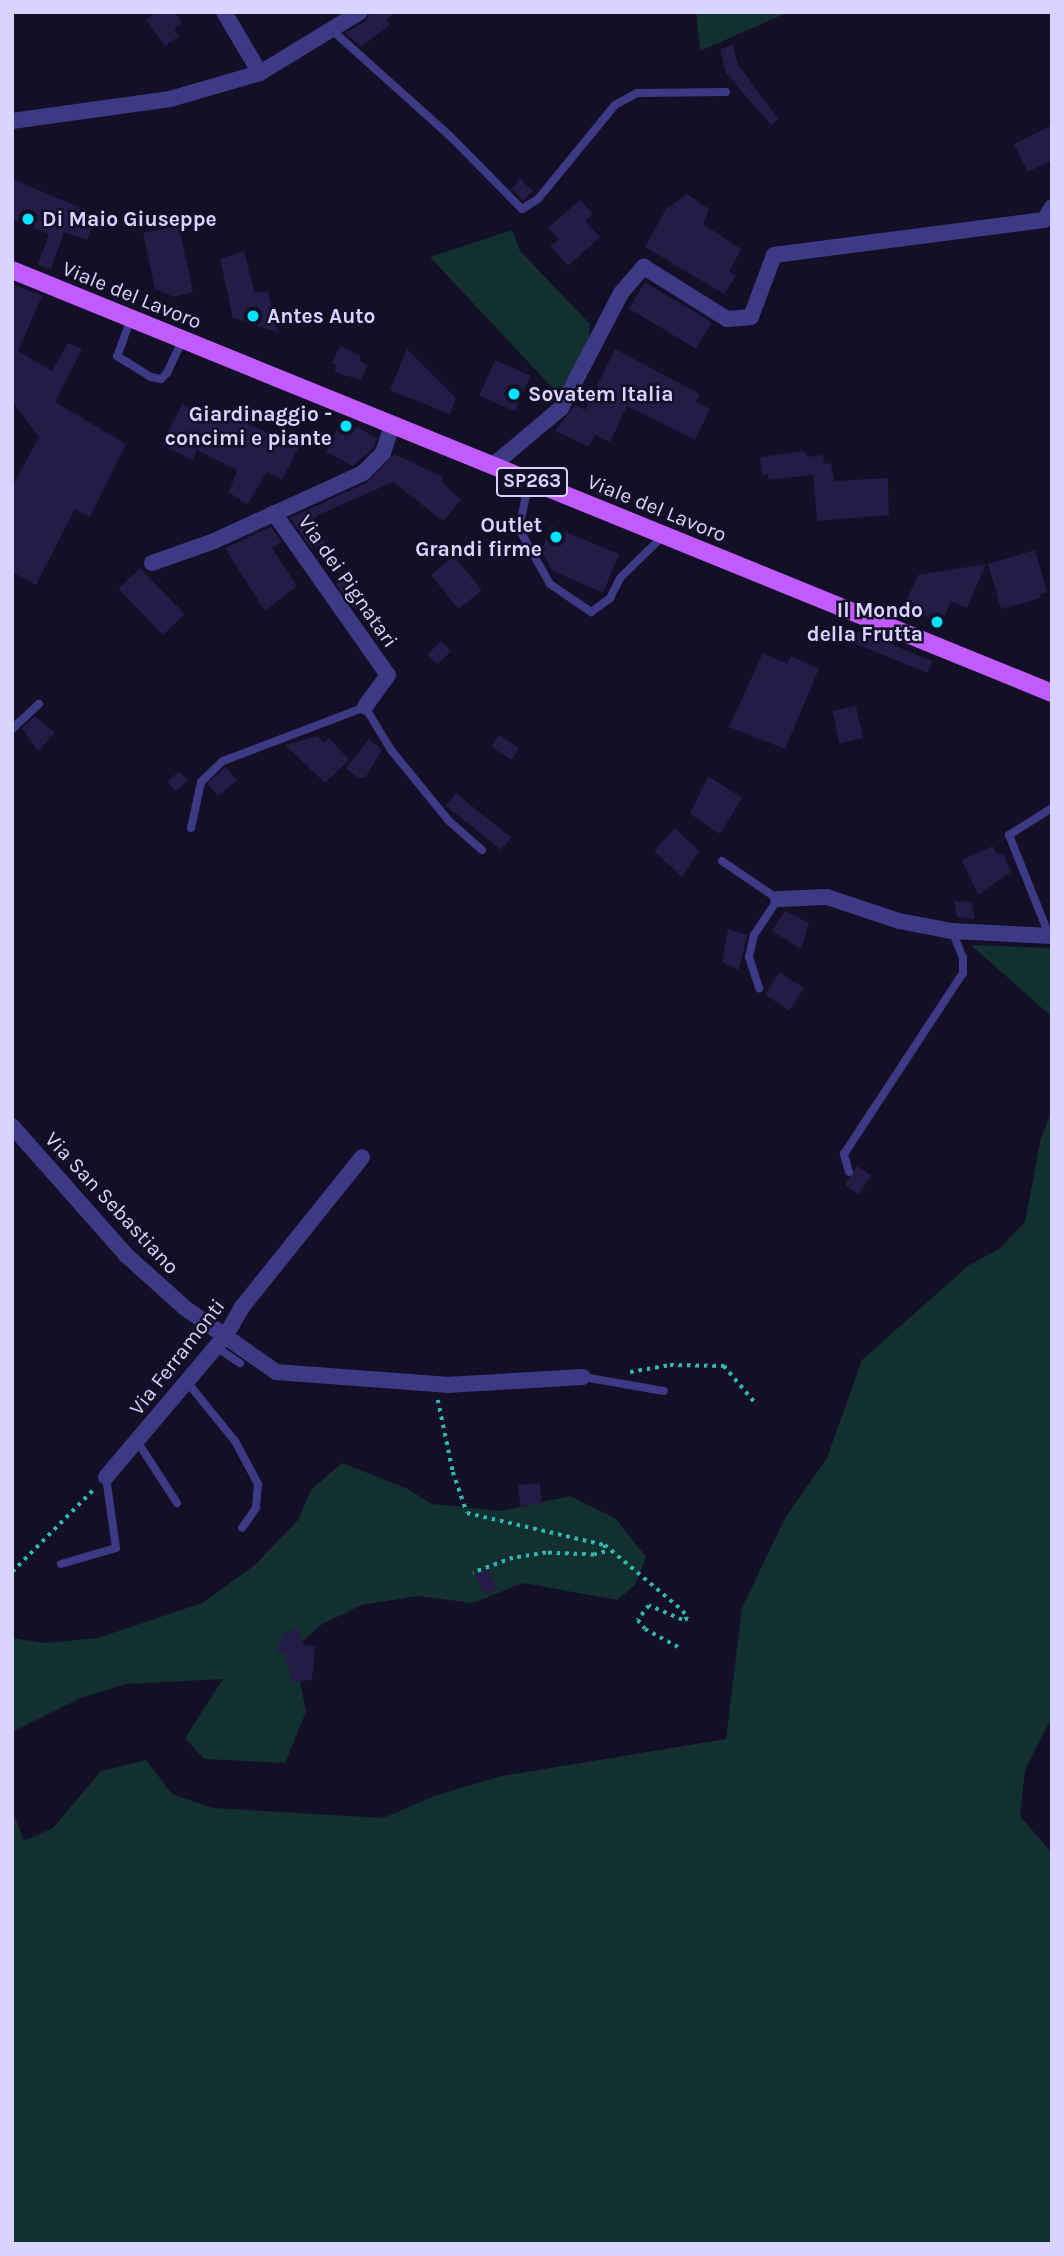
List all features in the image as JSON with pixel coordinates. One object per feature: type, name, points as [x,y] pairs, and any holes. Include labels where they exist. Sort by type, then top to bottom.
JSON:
[{"type":"main road","name":"Viale del Lavoro","points":[[12,270],[130,321],[1052,693]]},
{"type":"street","points":[[224,12],[260,74]]},
{"type":"street","points":[[12,121],[170,99],[260,74],[333,31],[351,15]]},
{"type":"street","points":[[492,466],[561,408],[621,293],[644,267],[727,319],[751,317],[774,255],[1044,220],[1052,207]]},
{"type":"street","name":"Via dei Pignatari","points":[[152,563],[363,473],[383,453],[392,426]]},
{"type":"street","name":"Via dei Pignatari","points":[[274,513],[388,675],[365,707]]},
{"type":"street","points":[[778,899],[827,897],[899,921],[951,931],[1051,936]]},
{"type":"street","name":"Via San Sebastiano","points":[[12,1126],[126,1255],[221,1341],[276,1372],[436,1384],[583,1377]]},
{"type":"street","name":"Via Ferramonti","points":[[106,1477],[221,1341],[242,1307],[362,1157]]},
{"type":"lane","points":[[333,31],[440,127],[522,209],[538,199],[615,105],[637,93],[726,92]]},
{"type":"lane","points":[[130,321],[117,356],[123,364],[151,377],[161,379],[167,373],[182,341]]},
{"type":"lane","points":[[529,481],[519,529],[550,584],[591,612],[610,598],[620,578],[664,536]]},
{"type":"lane","points":[[12,729],[39,704]]},
{"type":"lane","points":[[191,828],[201,782],[223,761],[365,707],[391,750],[449,821],[482,850]]},
{"type":"lane","points":[[1051,936],[1009,835],[1052,808]]},
{"type":"lane","points":[[722,861],[778,899],[754,935],[748,957],[759,988]]},
{"type":"lane","points":[[849,1172],[844,1154],[963,973],[963,958],[951,931]]},
{"type":"lane","points":[[221,1341],[240,1363]]},
{"type":"lane","points":[[583,1377],[664,1391]]},
{"type":"lane","points":[[187,1382],[235,1441],[258,1483],[256,1508],[242,1528]]},
{"type":"lane","points":[[137,1441],[177,1503]]},
{"type":"lane","points":[[61,1564],[116,1548],[106,1477]]},
{"type":"path","points":[[620,1374],[670,1365],[724,1366],[757,1405]]},
{"type":"path","points":[[436,1384],[453,1472],[467,1513],[605,1545],[684,1611],[688,1619],[670,1617],[649,1606],[638,1620],[645,1629],[682,1649]]},
{"type":"path","points":[[12,1572],[106,1477]]},
{"type":"path","points":[[473,1573],[535,1555],[594,1555],[605,1552],[605,1545]]},
{"type":"green space","points":[[696,12],[789,12],[700,51]]},
{"type":"green space","points":[[512,230],[520,251],[590,324],[589,337],[559,395],[430,257]]},
{"type":"green space","points":[[971,945],[1052,948],[1052,1017]]},
{"type":"green space","points":[[1052,1110],[1052,1717],[1025,1770],[1020,1816],[1052,1853],[1052,2244],[12,2244],[12,1809],[24,1841],[53,1828],[101,1771],[146,1760],[172,1794],[213,1808],[383,1818],[437,1795],[502,1776],[726,1739],[742,1608],[785,1518],[827,1458],[862,1360],[969,1265],[999,1249],[1025,1222],[1041,1138]]},
{"type":"green space","points":[[342,1463],[406,1488],[432,1504],[501,1511],[570,1496],[615,1518],[646,1557],[635,1585],[617,1600],[523,1583],[473,1603],[418,1596],[362,1605],[322,1624],[294,1649],[306,1712],[285,1763],[204,1759],[185,1738],[223,1679],[126,1684],[81,1698],[12,1732],[12,1638],[45,1643],[98,1638],[202,1603],[255,1565],[298,1520],[311,1490]]},
{"type":"building","points":[[157,12],[175,12],[182,23],[174,29],[179,36],[165,46],[146,20]]},
{"type":"building","points":[[370,12],[396,12],[386,20],[390,25],[361,47],[345,33],[366,21]]},
{"type":"building","points":[[733,45],[738,64],[778,119],[771,125],[726,73],[720,49]]},
{"type":"building","points":[[1052,125],[1052,160],[1028,172],[1014,144]]},
{"type":"building","points":[[12,179],[72,204],[83,211],[79,219],[93,223],[87,240],[64,232],[51,269],[38,265],[49,234],[12,219]]},
{"type":"building","points":[[520,179],[533,191],[523,201],[512,189]]},
{"type":"building","points":[[687,194],[709,209],[703,224],[741,249],[729,272],[736,276],[724,294],[645,247],[666,209]]},
{"type":"building","points":[[580,200],[593,214],[585,221],[600,237],[568,266],[550,246],[559,239],[548,228]]},
{"type":"building","points":[[179,226],[193,292],[174,297],[155,289],[143,233]]},
{"type":"building","points":[[244,251],[255,293],[268,291],[277,332],[233,318],[220,259]]},
{"type":"building","points":[[645,282],[712,322],[696,349],[629,309]]},
{"type":"building","points":[[12,284],[42,296],[18,351],[52,371],[68,343],[82,349],[55,402],[126,444],[90,517],[75,509],[36,585],[12,572],[12,487],[39,437],[12,401]]},
{"type":"building","points":[[340,346],[361,356],[359,361],[368,365],[361,380],[334,372],[337,365],[332,363]]},
{"type":"building","points":[[407,349],[456,398],[450,414],[390,390]]},
{"type":"building","points":[[615,349],[700,394],[696,402],[710,409],[695,440],[627,406],[610,442],[595,435],[589,447],[555,431],[575,405],[585,410]]},
{"type":"building","points":[[495,360],[531,376],[515,411],[479,396]]},
{"type":"building","points":[[182,404],[211,418],[216,408],[298,448],[282,480],[267,472],[247,505],[229,492],[237,470],[197,450],[193,460],[162,445]]},
{"type":"building","points":[[342,419],[377,438],[374,447],[353,466],[326,452]]},
{"type":"building","points":[[805,451],[806,457],[823,455],[824,464],[831,463],[834,481],[888,478],[889,515],[817,521],[813,475],[768,480],[768,474],[762,475],[760,457]]},
{"type":"building","points":[[394,454],[443,477],[442,482],[461,500],[443,521],[393,482],[318,515],[313,521],[325,543],[311,548],[290,518],[368,482]]},
{"type":"building","points":[[551,526],[619,554],[603,593],[553,571],[541,552]]},
{"type":"building","points":[[271,527],[282,542],[272,548],[297,586],[265,611],[225,548]]},
{"type":"building","points":[[1035,550],[1047,592],[1040,594],[1041,598],[1001,609],[988,564]]},
{"type":"building","points":[[454,556],[482,590],[458,609],[431,575]]},
{"type":"building","points":[[986,564],[967,608],[951,601],[942,623],[912,611],[915,605],[906,601],[918,575]]},
{"type":"building","points":[[140,568],[184,614],[163,635],[118,589]]},
{"type":"building","points":[[348,576],[365,603],[355,610],[336,584]]},
{"type":"building","points":[[858,631],[932,661],[927,673],[853,643]]},
{"type":"building","points":[[441,641],[451,651],[437,664],[428,654]]},
{"type":"building","points":[[763,653],[787,664],[791,656],[819,669],[785,749],[729,727]]},
{"type":"building","points":[[856,706],[863,738],[839,743],[833,711]]},
{"type":"building","points":[[35,716],[55,733],[38,751],[22,728]]},
{"type":"building","points":[[499,735],[519,748],[512,760],[491,747]]},
{"type":"building","points":[[318,736],[324,743],[329,738],[349,760],[325,783],[285,745]]},
{"type":"building","points":[[369,739],[382,750],[365,778],[358,778],[346,768]]},
{"type":"building","points":[[226,767],[237,780],[218,796],[207,783]]},
{"type":"building","points":[[179,771],[188,781],[176,791],[167,782]]},
{"type":"building","points":[[708,776],[742,798],[720,834],[690,814]]},
{"type":"building","points":[[456,793],[511,838],[501,850],[446,805]]},
{"type":"building","points":[[675,828],[699,851],[682,877],[654,851]]},
{"type":"building","points":[[993,846],[997,855],[1003,853],[1011,872],[978,895],[962,860]]},
{"type":"building","points":[[954,901],[972,902],[975,919],[957,917]]},
{"type":"building","points":[[785,911],[809,923],[801,949],[772,931]]},
{"type":"building","points":[[728,929],[747,935],[739,970],[722,962]]},
{"type":"building","points":[[780,972],[804,988],[789,1011],[765,994]]},
{"type":"building","points":[[857,1166],[871,1175],[859,1195],[844,1185]]},
{"type":"building","points":[[540,1483],[542,1504],[520,1506],[518,1485]]},
{"type":"building","points":[[488,1569],[496,1588],[483,1594],[475,1574]]},
{"type":"building","points":[[297,1628],[304,1645],[315,1646],[312,1680],[292,1682],[284,1652],[277,1653],[282,1635]]},
{"type":"place","name":"Di Maio Giuseppe","points":[[28,219]]},
{"type":"place","name":"Antes Auto","points":[[253,316]]},
{"type":"place","name":"Sovatem Italia","points":[[514,394]]},
{"type":"place","name":"Giardinaggio - concimi e piante","points":[[346,426]]},
{"type":"place","name":"Outlet Grandi firme","points":[[556,537]]},
{"type":"place","name":"Il Mondo della Frutta","points":[[937,622]]}]
